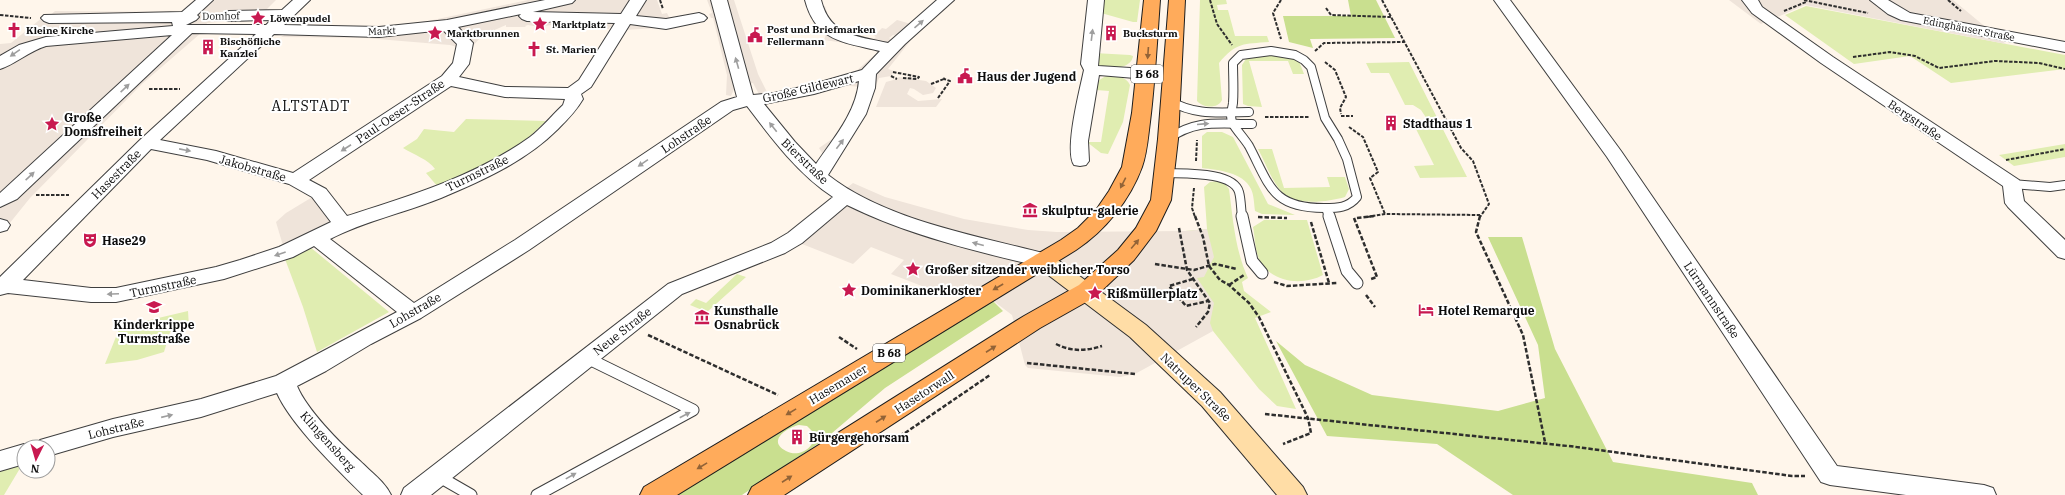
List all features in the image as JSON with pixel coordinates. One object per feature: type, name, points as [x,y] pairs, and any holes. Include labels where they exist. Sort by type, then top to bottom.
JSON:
[{"type":"main road","name":"B 68","points":[[1043,260],[1078,239],[1091,228],[1110,205],[1122,187],[1131,167],[1137,147],[1147,74],[1152,0]]},
{"type":"main road","name":"B 68","points":[[1087,291],[1126,255],[1145,231],[1161,200],[1168,139],[1177,0]]},
{"type":"main road","points":[[1043,260],[1087,291]]},
{"type":"main road","name":"Hasemauer","points":[[654,495],[1043,260]]},
{"type":"main road","name":"Hasetorwall","points":[[762,495],[1032,322],[1087,291]]},
{"type":"main road","name":"Natruper Straße","points":[[1087,291],[1138,331],[1211,398],[1293,495]]},
{"type":"street","name":"Domhof","points":[[187,23],[205,0]]},
{"type":"street","points":[[0,64],[18,51],[32,44],[170,31],[187,23],[242,29],[271,30],[302,0]]},
{"type":"street","name":"Markt","points":[[271,30],[379,32],[447,25],[567,0]]},
{"type":"street","points":[[448,80],[505,92],[572,93],[585,82],[638,0]]},
{"type":"street","points":[[813,0],[817,15],[838,36],[892,48]]},
{"type":"street","name":"Große Gildewart","points":[[759,98],[814,89],[868,73],[892,48],[946,0]]},
{"type":"street","points":[[1080,161],[1079,141],[1092,70],[1089,64],[1096,0]]},
{"type":"street","name":"Lürmannstraße","points":[[1502,0],[1614,155],[1830,475]]},
{"type":"street","name":"Bergstraße","points":[[1750,0],[1757,10],[1826,60],[2012,184]]},
{"type":"street","name":"Edinghäuser Straße","points":[[1878,0],[1893,12],[1906,17],[2065,47]]},
{"type":"street","name":"Markt","points":[[491,15],[626,19],[662,10],[666,24],[713,12]]},
{"type":"street","points":[[713,12],[743,85],[744,96],[759,98]]},
{"type":"street","name":"Domhof","points":[[45,18],[134,15],[187,23],[256,16],[287,15]]},
{"type":"street","points":[[111,36],[134,15]]},
{"type":"street","name":"Domhof","points":[[242,29],[256,16]]},
{"type":"street","points":[[32,44],[45,18]]},
{"type":"street","points":[[5,198],[125,89],[187,23]]},
{"type":"street","name":"Paul-Oeser-Straße","points":[[296,180],[448,80],[460,64],[465,43],[447,25]]},
{"type":"street","name":"Hasestraße","points":[[1,286],[16,276],[147,143],[271,30]]},
{"type":"street","points":[[1092,70],[1147,74]]},
{"type":"street","name":"Große Gildewart","points":[[818,176],[846,135],[861,107],[868,85],[868,73]]},
{"type":"street","name":"Turmstraße","points":[[1,286],[91,295],[116,295],[143,291],[239,268],[286,252],[343,224],[434,194],[503,162],[537,140],[570,107],[574,99],[572,93]]},
{"type":"street","name":"Lohstraße","points":[[56,445],[113,428],[201,408],[284,382],[318,365],[363,338],[413,313],[517,241],[728,101],[759,98]]},
{"type":"street","name":"Bierstraße","points":[[759,98],[753,102],[783,140],[818,176],[846,196],[874,210],[951,237],[1043,260]]},
{"type":"street","name":"Jakobstraße","points":[[147,143],[210,155],[296,180],[319,194],[343,224]]},
{"type":"street","points":[[2012,184],[2015,203],[2065,252]]},
{"type":"street","name":"Neue Straße","points":[[413,495],[675,289],[778,248],[795,238],[846,196]]},
{"type":"street","points":[[316,238],[413,313]]},
{"type":"street","name":"Klingensberg","points":[[284,382],[293,403],[346,463],[378,495]]},
{"type":"street","points":[[0,461],[16,456]]},
{"type":"street","points":[[1830,475],[1984,495]]},
{"type":"lane","points":[[1271,52],[1288,52],[1303,59],[1309,64],[1322,102],[1324,117],[1338,139],[1356,187],[1357,197],[1351,204],[1326,208],[1296,206],[1282,200],[1272,190],[1244,137],[1232,124],[1230,112],[1233,104],[1233,63],[1241,55],[1271,52]]},
{"type":"lane","points":[[1170,101],[1184,109],[1200,112],[1250,112]]},
{"type":"lane","points":[[1168,139],[1182,128],[1201,124],[1252,124]]},
{"type":"lane","points":[[1165,173],[1222,177],[1233,182],[1239,190],[1241,216],[1252,261],[1264,276]]},
{"type":"lane","points":[[2012,184],[2050,187],[2065,185]]},
{"type":"lane","points":[[1326,208],[1347,271],[1356,283]]},
{"type":"lane","points":[[537,495],[693,410],[587,358]]},
{"type":"lane","points":[[438,476],[471,495]]},
{"type":"path","points":[[1210,0],[1210,7],[1221,33],[1236,50]]},
{"type":"path","points":[[1281,0],[1273,13],[1283,45]]},
{"type":"path","points":[[1382,0],[1461,148],[1473,161],[1489,204],[1480,215],[1476,232],[1523,335],[1546,442]]},
{"type":"path","points":[[1804,0],[1895,18],[1906,17]]},
{"type":"path","points":[[1948,0],[1966,14]]},
{"type":"path","points":[[1326,8],[1331,15],[1392,17]]},
{"type":"path","points":[[0,15],[45,18]]},
{"type":"path","points":[[1313,53],[1324,43],[1405,42]]},
{"type":"path","points":[[1826,60],[1890,52],[1915,56],[1939,68],[1995,61],[2039,63],[2065,69]]},
{"type":"path","points":[[894,72],[919,77],[917,79],[903,78]]},
{"type":"path","points":[[891,76],[897,79]]},
{"type":"path","points":[[931,84],[944,78],[950,80],[938,98]]},
{"type":"path","points":[[125,89],[205,90]]},
{"type":"path","points":[[1262,118],[1353,116]]},
{"type":"path","points":[[1980,164],[2065,149]]},
{"type":"path","points":[[5,198],[96,195]]},
{"type":"path","points":[[1241,216],[1292,218]]},
{"type":"path","points":[[1264,276],[1287,286],[1356,283],[1377,277],[1354,218]]},
{"type":"path","points":[[1310,220],[1329,283]]},
{"type":"path","points":[[1179,228],[1187,270],[1208,301],[1208,312],[1196,327]]},
{"type":"path","points":[[1203,237],[1209,266],[1220,280],[1229,285],[1249,303],[1258,317],[1308,418],[1311,433],[1283,444]]},
{"type":"path","points":[[1155,264],[1187,270],[1215,264],[1231,267],[1247,274],[1229,285]]},
{"type":"path","points":[[1193,279],[1169,286],[1186,306],[1208,301]]},
{"type":"path","points":[[629,326],[782,397]]},
{"type":"path","points":[[839,337],[858,350]]},
{"type":"path","points":[[1056,344],[1065,349],[1078,351],[1102,346]]},
{"type":"path","points":[[1028,363],[1135,374]]},
{"type":"path","points":[[1265,414],[1546,442],[1792,476],[1830,475]]},
{"type":"green space","points":[[1103,0],[1140,0],[1137,22],[1101,13]]},
{"type":"green space","points":[[1200,0],[1226,0],[1227,4],[1217,5],[1218,10],[1228,10],[1235,36],[1267,36],[1269,42],[1241,45],[1230,51],[1225,56],[1219,63],[1222,100],[1214,106],[1206,106],[1197,101]]},
{"type":"green space","points":[[1348,0],[1376,0],[1395,38],[1310,39],[1313,48],[1289,42],[1283,16],[1351,16]]},
{"type":"green space","points":[[1806,6],[2065,55],[2065,69],[1951,83],[1910,56],[1854,64],[1785,15]]},
{"type":"green space","points":[[1094,53],[1133,56],[1131,61],[1124,66],[1118,68],[1107,68],[1097,67]]},
{"type":"green space","points":[[1272,55],[1287,56],[1299,61],[1304,74],[1293,74],[1288,61],[1249,61],[1262,107],[1243,104],[1242,65],[1246,59]]},
{"type":"green space","points":[[1409,62],[1467,177],[1420,178],[1414,166],[1434,165],[1415,127],[1424,127],[1427,122],[1425,116],[1421,110],[1413,105],[1405,105],[1389,73],[1371,73],[1366,63]]},
{"type":"green space","points":[[1107,76],[1117,76],[1123,78],[1130,85],[1123,122],[1108,154],[1101,153],[1087,142],[1101,142],[1109,91],[1096,90],[1099,81]]},
{"type":"green space","points":[[466,119],[546,121],[526,140],[483,166],[438,187],[426,173],[435,169],[425,160],[403,148],[417,139],[424,129],[454,132]]},
{"type":"green space","points":[[1207,132],[1222,132],[1233,137],[1268,204],[1295,215],[1262,214],[1255,211],[1252,191],[1247,183],[1236,175],[1230,173],[1202,168],[1202,136]]},
{"type":"green space","points":[[2065,144],[2065,157],[2014,166],[1999,155]]},
{"type":"green space","points":[[1258,149],[1272,149],[1284,188],[1330,187],[1327,177],[1345,177],[1349,189],[1345,197],[1329,200],[1311,202],[1293,199],[1286,195],[1277,186]]},
{"type":"green space","points":[[1218,181],[1225,184],[1229,189],[1237,245],[1248,278],[1242,282],[1244,291],[1271,312],[1255,318],[1296,409],[1277,406],[1259,389],[1213,331],[1182,308],[1185,231],[1207,229],[1204,187],[1210,182]]},
{"type":"green space","points":[[1264,220],[1307,220],[1323,275],[1306,281],[1288,280],[1272,274],[1265,268],[1257,253],[1253,227]]},
{"type":"green space","points":[[1488,237],[1522,237],[1555,349],[1613,462],[1752,483],[1758,495],[1513,495],[1437,444],[1327,436],[1276,341],[1305,365],[1372,395],[1498,411],[1545,398],[1538,345]]},
{"type":"green space","points":[[310,247],[389,312],[317,352],[303,307],[285,259]]},
{"type":"green space","points":[[737,274],[746,277],[707,312],[690,305],[696,299],[706,303]]},
{"type":"green space","points":[[991,299],[1003,311],[885,388],[825,439],[742,495],[671,495]],"holes":[[[794,426],[807,426],[815,434],[812,444],[809,447],[796,453],[791,453],[780,447],[778,439],[785,431]]]},
{"type":"green space","points":[[188,311],[189,327],[170,332],[164,352],[137,360],[105,364],[120,327]]},
{"type":"green space","points":[[16,466],[16,475],[4,495],[0,495],[0,470]]},
{"type":"shaded area","name":"Große Domsfreiheit","points":[[194,0],[276,0],[258,18],[207,23],[201,33],[142,84],[30,198],[5,229],[0,228],[0,44],[11,43],[43,17],[48,17],[55,11],[180,12]]},
{"type":"shaded area","name":"Marktplatz","points":[[528,0],[657,0],[662,14],[667,13],[671,21],[699,20],[656,28],[624,30],[622,26],[610,27],[609,29],[595,29],[596,26],[574,28],[575,26],[572,26],[570,28],[553,27],[554,25],[539,27],[528,25],[525,26],[526,27],[506,27],[506,25],[479,36],[481,37],[471,48],[464,49],[450,45],[365,38],[281,37],[303,23],[356,27],[391,26],[428,21]]},
{"type":"shaded area","points":[[707,0],[734,0],[758,74],[769,96],[760,96],[753,83],[749,84],[749,94],[753,97],[736,97],[738,86],[735,87],[731,96],[726,95],[727,75],[713,18],[711,18],[709,14],[712,13]]},
{"type":"shaded area","points":[[804,0],[820,0],[820,6],[825,6],[829,18],[837,29],[852,33],[854,37],[871,41],[876,37],[874,36],[882,28],[886,29],[897,20],[911,24],[897,36],[893,35],[889,38],[892,40],[889,42],[875,42],[882,44],[890,43],[938,0],[956,0],[911,40],[888,69],[894,71],[891,76],[879,78],[867,107],[835,165],[827,161],[819,148],[835,137],[846,122],[854,109],[861,87],[839,85],[776,100],[769,96],[806,89],[848,78],[878,52],[852,44],[824,40],[826,34],[814,25],[812,14]]},
{"type":"shaded area","points":[[1729,0],[1953,0],[2006,44],[1805,5],[1761,24]]},
{"type":"shaded area","points":[[899,77],[926,81],[936,88],[933,93],[923,95],[910,88],[907,94],[918,101],[942,99],[936,107],[876,107],[886,82]]},
{"type":"shaded area","name":"Rißmüllerplatz","points":[[853,183],[885,197],[964,219],[1028,230],[1057,232],[1185,231],[1207,229],[1214,257],[1204,277],[1197,278],[1214,303],[1210,323],[1213,331],[1135,374],[1120,377],[1028,368],[1025,365],[1012,315],[971,284],[956,293],[932,290],[891,274],[904,260],[871,247],[853,264],[802,244],[793,231]]},
{"type":"shaded area","points":[[319,193],[343,224],[284,249],[276,222],[286,213]]},
{"type":"place","name":"Löwenpudel","points":[[258,18]]},
{"type":"place","name":"Marktplatz","points":[[540,24]]},
{"type":"place","name":"Kleine Kirche","points":[[14,30]]},
{"type":"place","name":"Marktbrunnen","points":[[435,33]]},
{"type":"place","name":"Bucksturm","points":[[1111,33]]},
{"type":"place","name":"Post und Briefmarken Fellermann","points":[[755,35]]},
{"type":"place","name":"Bischöfliche Kanzlei","points":[[208,47]]},
{"type":"place","name":"St. Marien","points":[[534,49]]},
{"type":"place","name":"Haus der Jugend","points":[[965,76]]},
{"type":"place","name":"Stadthaus 1","points":[[1391,123]]},
{"type":"place","name":"Große Domsfreiheit","points":[[52,124]]},
{"type":"place","name":"skulptur-galerie","points":[[1030,210]]},
{"type":"place","name":"Hase29","points":[[90,240]]},
{"type":"place","name":"Großer sitzender weiblicher Torso","points":[[913,269]]},
{"type":"place","name":"Dominikanerkloster","points":[[849,290]]},
{"type":"place","name":"Rißmüllerplatz","points":[[1095,293]]},
{"type":"place","name":"Kinderkrippe Turmstraße","points":[[154,307]]},
{"type":"place","name":"Hotel Remarque","points":[[1426,310]]},
{"type":"place","name":"Kunsthalle Osnabrück","points":[[702,317]]},
{"type":"place","name":"Bürgergehorsam","points":[[797,437]]},
{"type":"district","name":"ALTSTADT","points":[[311,106]]}]
